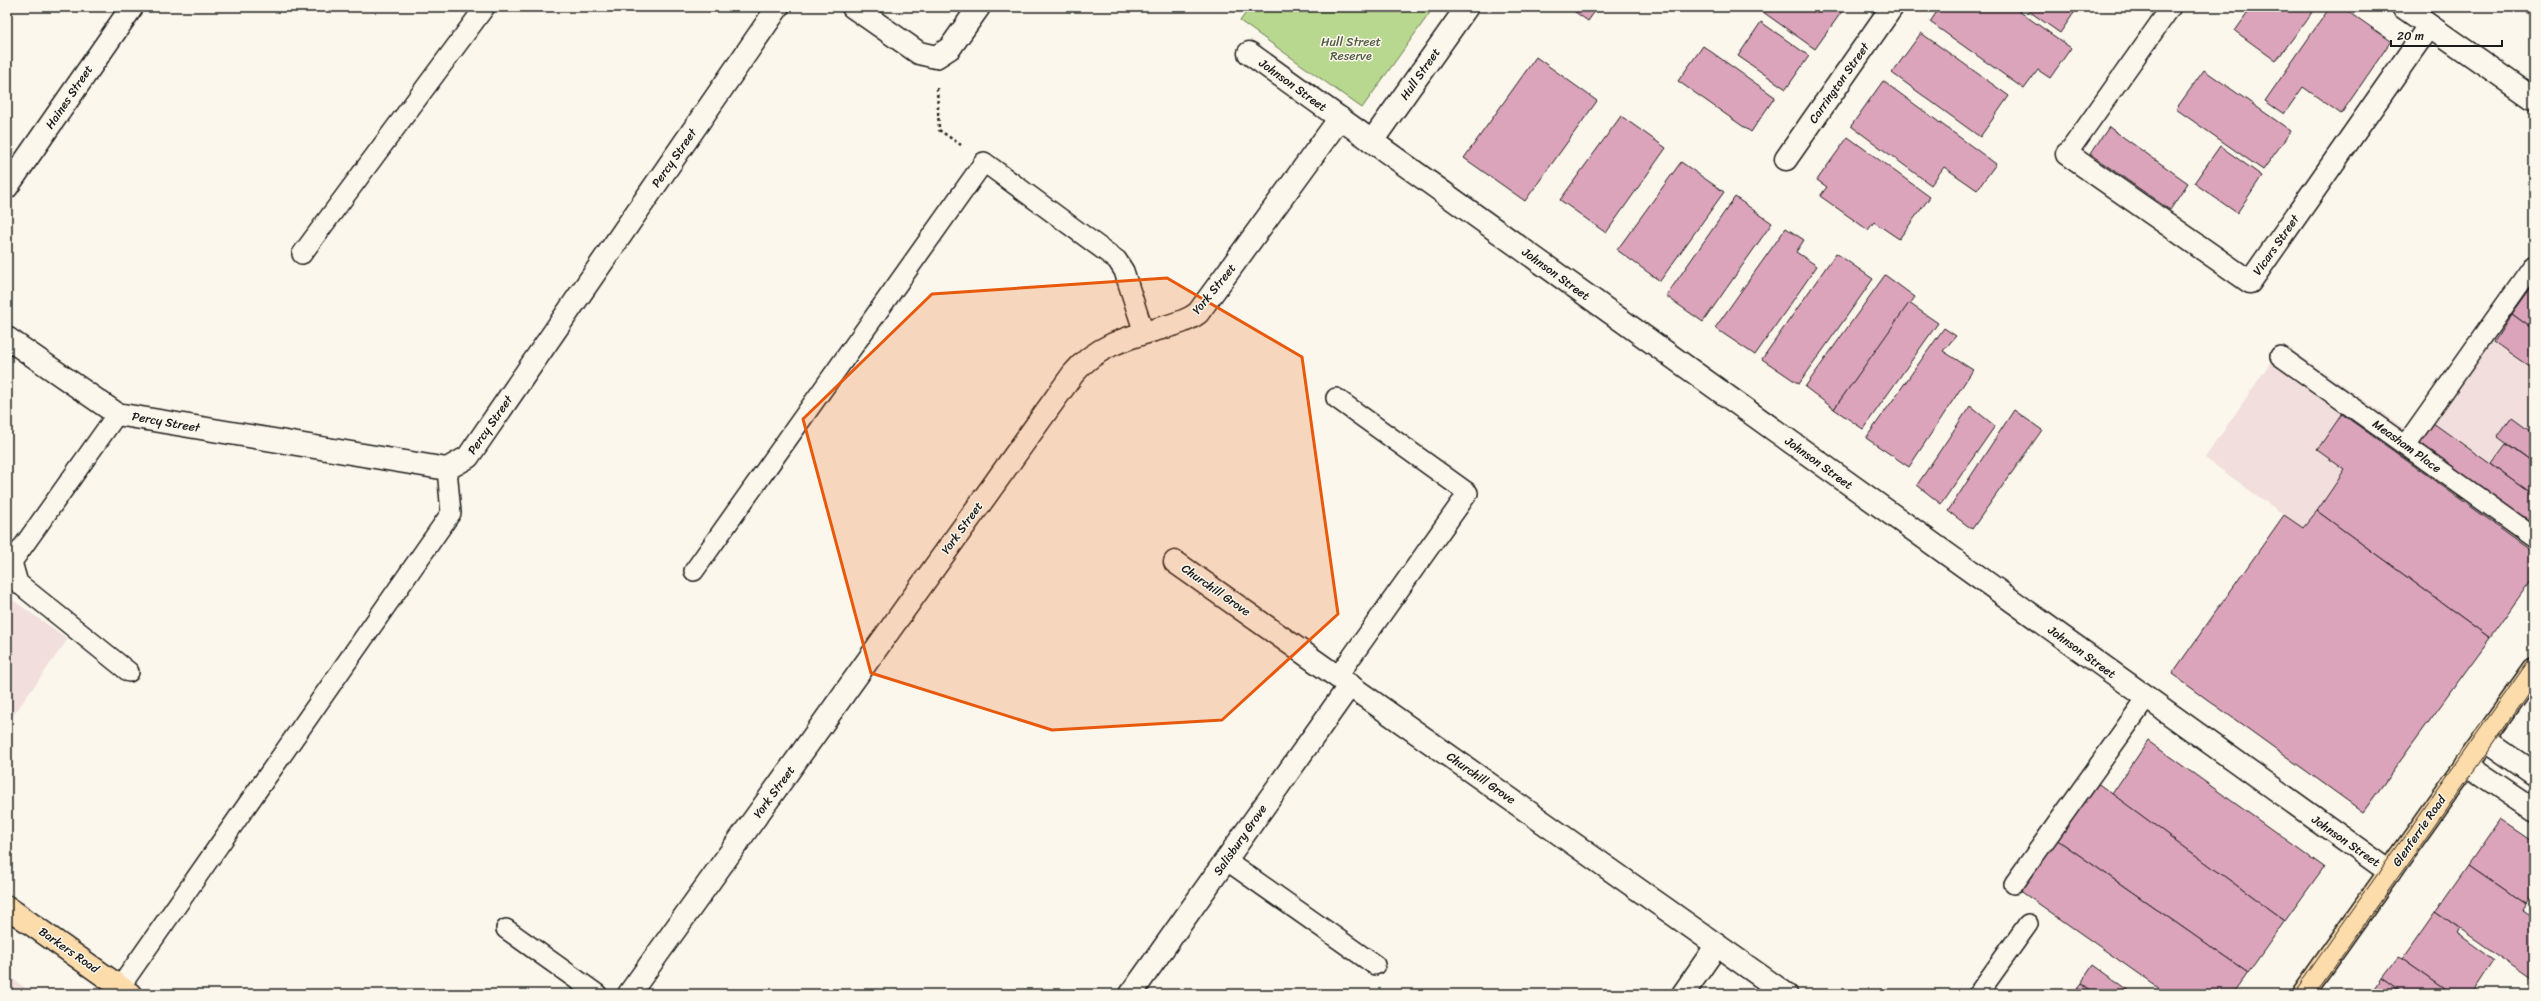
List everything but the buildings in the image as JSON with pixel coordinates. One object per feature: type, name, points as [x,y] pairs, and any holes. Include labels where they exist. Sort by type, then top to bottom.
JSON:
[{"type":"main road","name":"Glenferrie Road","points":[[2303,994],[2534,669]]},
{"type":"main road","name":"Barkers Road","points":[[7,907],[125,990]]},
{"type":"street","name":"Haines Street","points":[[7,187],[132,7]]},
{"type":"street","name":"Percy Street","points":[[7,338],[117,414],[447,469],[468,457],[778,7]]},
{"type":"street","points":[[854,7],[919,53],[936,57],[950,48],[979,7]]},
{"type":"street","name":"Hull Street","points":[[1372,141],[1467,7]]},
{"type":"street","name":"Carrington Street","points":[[1786,159],[1892,7]]},
{"type":"street","points":[[2403,7],[2429,26],[2532,94]]},
{"type":"street","name":"Vicars Street","points":[[2067,154],[2250,282],[2429,26]]},
{"type":"street","name":"Johnson Street","points":[[1249,53],[2146,699],[2390,872]]},
{"type":"street","name":"York Street","points":[[629,994],[1063,386],[1082,363],[1095,352],[1144,333],[1184,321],[1198,313],[1340,118]]},
{"type":"street","name":"Churchill Grove","points":[[1175,562],[1786,994]]},
{"type":"street","name":"Salisbury Grove","points":[[1131,994],[1226,860],[1344,681]]},
{"type":"street","points":[[2484,739],[2534,774]]},
{"type":"street","points":[[2466,764],[2534,810]]},
{"type":"street","points":[[1683,994],[1717,945]]},
{"type":"lane","points":[[302,254],[485,7]]},
{"type":"lane","points":[[2067,154],[2171,7]]},
{"type":"lane","points":[[694,571],[984,162],[1117,260],[1124,271],[1144,333]]},
{"type":"lane","points":[[2406,445],[2534,264]]},
{"type":"lane","name":"Measham Place","points":[[2280,356],[2534,537]]},
{"type":"lane","points":[[1336,398],[1468,493],[1344,681]]},
{"type":"lane","points":[[117,414],[10,563],[18,583],[128,672]]},
{"type":"lane","points":[[125,990],[451,513],[447,469]]},
{"type":"lane","points":[[2014,884],[2146,699]]},
{"type":"lane","points":[[1226,860],[1375,965]]},
{"type":"lane","points":[[1978,994],[2028,924]]},
{"type":"lane","points":[[506,929],[597,994]]},
{"type":"path","points":[[936,57],[939,130],[984,162]]},
{"type":"highlighted area","points":[[1167,278],[1302,357],[1338,614],[1222,720],[1052,730],[871,673],[803,419],[932,294]]},
{"type":"shaded area","points":[[2534,248],[2534,576],[2364,813],[2172,674],[2284,515],[2205,458],[2283,344],[2407,430]]},
{"type":"shaded area","points":[[7,596],[68,639],[7,724]]},
{"type":"shaded area","points":[[7,975],[34,994],[7,994]]},
{"type":"green space","name":"Hull Street Reserve","points":[[1250,7],[1434,7],[1362,108],[1240,21]]},
{"type":"tram line","points":[[2293,994],[2534,653]]},
{"type":"tram line","points":[[2315,994],[2534,686]]}]
